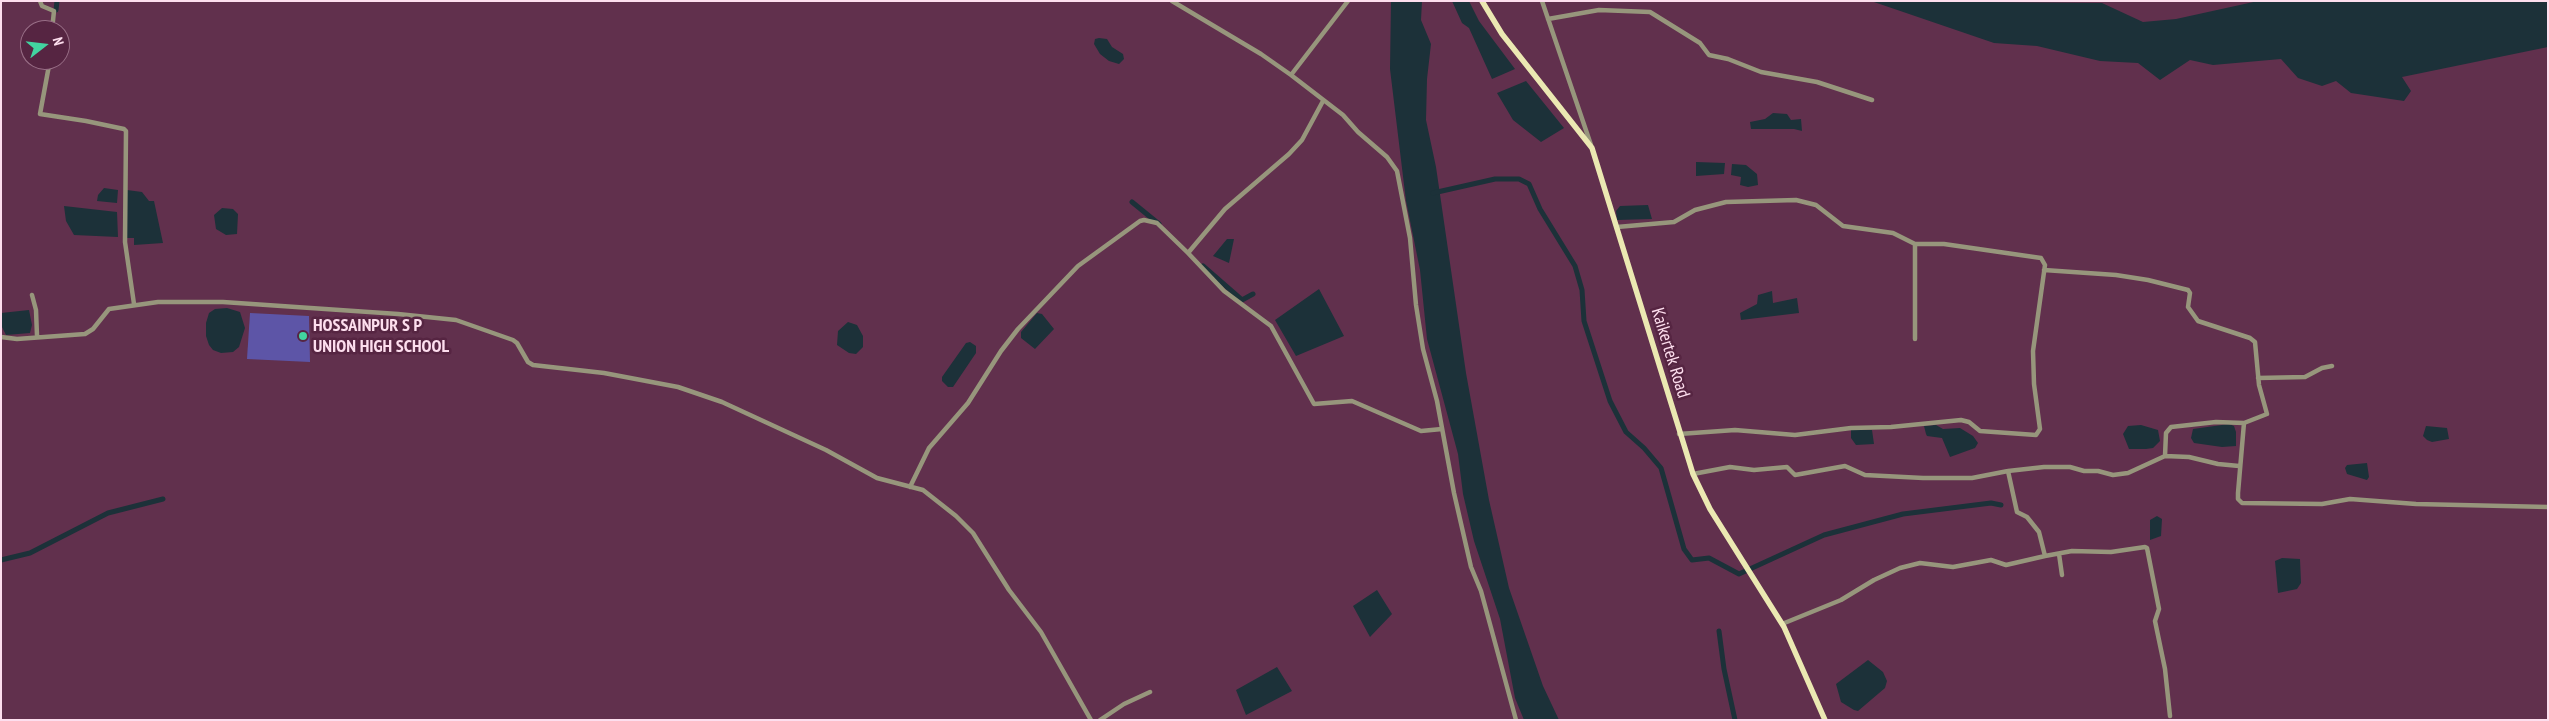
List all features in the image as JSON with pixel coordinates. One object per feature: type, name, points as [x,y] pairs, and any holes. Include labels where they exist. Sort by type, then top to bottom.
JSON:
[{"type":"main road","name":"Kaikertek Road","points":[[1482,1],[1502,34],[1592,148],[1679,434],[1694,474],[1710,509],[1782,624],[1825,720]]},
{"type":"street","points":[[40,1],[42,6],[54,11],[53,20]]},
{"type":"street","points":[[1172,1],[1262,54],[1324,100],[1343,115],[1387,157],[1397,170],[1410,238],[1416,305],[1423,349],[1437,401],[1454,493],[1471,567],[1481,591],[1516,720]]},
{"type":"street","points":[[1291,76],[1348,1]]},
{"type":"street","points":[[1542,1],[1592,148]]},
{"type":"street","points":[[1548,19],[1598,10],[1650,12],[1700,43],[1709,55],[1728,59],[1761,72],[1817,82],[1872,100]]},
{"type":"street","points":[[48,70],[40,114],[86,121],[126,131],[125,242],[134,304]]},
{"type":"street","points":[[1189,252],[1225,209],[1289,154],[1302,140],[1324,100]]},
{"type":"street","points":[[1617,227],[1674,222],[1695,210],[1726,202],[1796,200],[1816,205],[1844,226],[1893,233],[1915,244],[1944,244],[2034,256],[2043,260],[2044,270],[2034,351],[2034,384],[2040,430],[2036,435],[1980,430],[1961,420],[1891,427],[1850,428],[1795,435],[1735,430],[1679,434]]},
{"type":"street","points":[[910,487],[929,448],[968,403],[1001,351],[1018,329],[1078,266],[1144,220],[1157,223],[1189,252],[1224,291],[1271,326],[1314,404],[1352,401],[1421,431],[1442,430]]},
{"type":"street","points":[[1914,339],[1915,244]]},
{"type":"street","points":[[2044,270],[2116,275],[2184,287],[2190,293],[2188,308],[2198,321],[2250,338],[2255,342],[2258,378],[2267,414],[2244,423],[2216,422],[2171,427],[2166,433],[2165,456]]},
{"type":"street","points":[[32,295],[36,310],[37,336]]},
{"type":"street","points":[[1,337],[17,339],[37,336],[62,337],[85,334],[93,329],[109,309],[134,304],[180,300],[398,314],[456,320],[517,343],[528,362],[533,365],[604,373],[678,387],[722,402],[826,450],[877,478],[926,492],[972,533],[1009,590],[1040,632],[1091,720]]},
{"type":"street","points":[[2258,378],[2305,377],[2322,368],[2332,366]]},
{"type":"street","points":[[2244,423],[2239,466],[2238,499],[2242,502],[2322,504],[2350,499],[2416,504],[2548,507]]},
{"type":"street","points":[[1694,474],[1730,467],[1754,470],[1787,467],[1796,475],[1845,466],[1865,475],[1923,478],[1972,478],[2044,467],[2070,467],[2084,472],[2098,471],[2113,475],[2128,473],[2165,456],[2189,457],[2218,464],[2239,466]]},
{"type":"street","points":[[2008,471],[2017,512],[2027,517],[2039,532],[2045,556]]},
{"type":"street","points":[[1782,624],[1841,600],[1874,580],[1900,568],[1920,563],[1953,567],[1991,560],[2006,565],[2045,556],[2088,550],[2125,551],[2145,547],[2147,548],[2159,609],[2155,622],[2165,670],[2170,716]]},
{"type":"street","points":[[2059,554],[2062,575]]},
{"type":"street","points":[[1100,720],[1124,704],[1150,692]]},
{"type":"shaded area","points":[[250,313],[309,316],[310,362],[247,359]]},
{"type":"water","points":[[1391,1],[1422,1],[1421,20],[1431,44],[1427,79],[1426,120],[1436,167],[1466,373],[1489,500],[1509,588],[1543,686],[1559,720],[1524,720],[1515,698],[1500,619],[1474,541],[1463,494],[1458,454],[1427,339],[1420,270],[1406,201],[1390,69]]},
{"type":"water","points":[[1452,1],[1469,1],[1479,21],[1515,69],[1492,79],[1469,28],[1462,23]]},
{"type":"water","points":[[1871,1],[2102,3],[2143,22],[2176,19],[2258,1],[2548,1],[2548,47],[2402,77],[2411,91],[2404,101],[2351,93],[2336,81],[2322,86],[2298,78],[2281,59],[2213,65],[2190,60],[2160,80],[2138,63],[2100,61],[2037,46],[1994,43]]},
{"type":"water","points":[[1095,39],[1107,39],[1112,47],[1123,54],[1124,59],[1119,64],[1109,61],[1100,54],[1094,44]]},
{"type":"water","points":[[1526,81],[1564,128],[1541,142],[1513,120],[1497,93]]},
{"type":"water","points":[[1773,113],[1787,114],[1791,120],[1801,119],[1802,131],[1794,129],[1751,129],[1750,122],[1765,119]]},
{"type":"water","points":[[1696,162],[1725,163],[1724,174],[1696,176]]},
{"type":"water","points":[[1732,164],[1746,165],[1757,174],[1758,185],[1748,187],[1740,185],[1741,177],[1731,175]]},
{"type":"water","points":[[104,188],[118,190],[117,203],[97,201],[98,195]]},
{"type":"water","points":[[127,190],[142,192],[149,201],[154,201],[163,243],[134,245],[134,238],[126,238]]},
{"type":"water","points":[[1648,205],[1652,219],[1617,220],[1616,211],[1620,206]]},
{"type":"water","points":[[64,206],[117,212],[118,237],[74,235],[66,221]]},
{"type":"water","points":[[222,208],[233,209],[238,214],[237,234],[226,235],[216,229],[214,215]]},
{"type":"water","points":[[1227,239],[1234,239],[1229,263],[1213,256]]},
{"type":"water","points":[[1319,289],[1344,336],[1296,356],[1275,320]]},
{"type":"water","points":[[1772,291],[1773,303],[1797,298],[1799,313],[1741,320],[1740,313],[1757,304],[1758,295]]},
{"type":"water","points":[[227,308],[240,312],[245,328],[239,347],[233,352],[221,353],[213,350],[209,345],[206,336],[206,323],[209,313],[215,309]]},
{"type":"water","points":[[29,310],[32,325],[30,333],[6,335],[1,325],[1,313]]},
{"type":"water","points":[[1037,313],[1042,314],[1054,329],[1035,349],[1021,338],[1021,332]]},
{"type":"water","points":[[848,322],[857,325],[863,336],[863,347],[856,354],[849,353],[837,345],[838,331]]},
{"type":"water","points":[[970,342],[976,346],[976,353],[953,387],[948,387],[942,381],[942,377],[966,343]]},
{"type":"water","points":[[2229,424],[2234,426],[2236,432],[2236,446],[2222,447],[2194,443],[2191,438],[2193,429]]},
{"type":"water","points":[[1936,425],[1943,429],[1960,428],[1973,436],[1978,443],[1975,448],[1950,457],[1942,438],[1927,436],[1926,434],[1924,426]]},
{"type":"water","points":[[2141,425],[2158,430],[2160,441],[2153,448],[2129,449],[2123,434],[2128,426]]},
{"type":"water","points":[[2426,426],[2447,428],[2449,439],[2432,442],[2427,440],[2423,436]]},
{"type":"water","points":[[1851,430],[1872,430],[1874,444],[1856,445],[1851,438]]},
{"type":"water","points":[[2367,463],[2369,477],[2367,480],[2347,474],[2345,468],[2347,465]]},
{"type":"water","points":[[2157,516],[2162,519],[2161,536],[2150,540],[2150,520]]},
{"type":"water","points":[[2282,558],[2300,559],[2301,583],[2297,589],[2278,593],[2275,561]]},
{"type":"water","points":[[1377,590],[1392,614],[1370,637],[1353,606]]},
{"type":"water","points":[[1868,660],[1883,672],[1887,681],[1885,688],[1858,711],[1841,702],[1836,684]]},
{"type":"water","points":[[1277,667],[1292,691],[1246,715],[1236,690]]},
{"type":"waterway","points":[[56,10],[57,1]]},
{"type":"waterway","points":[[1433,193],[1495,179],[1519,179],[1529,184],[1540,209],[1575,266],[1582,290],[1584,321],[1610,401],[1626,432],[1644,448],[1661,468],[1684,549],[1692,560],[1709,558],[1739,574],[1824,535],[1903,514],[1991,503],[2001,505]]},
{"type":"waterway","points":[[1132,202],[1159,224]]},
{"type":"waterway","points":[[1203,266],[1242,300],[1253,294]]},
{"type":"waterway","points":[[1,560],[30,553],[108,513],[163,499]]},
{"type":"waterway","points":[[1719,631],[1724,669],[1735,720]]},
{"type":"place","name":"HOSSAINPUR S P UNION HIGH SCHOOL","points":[[303,336]]}]
